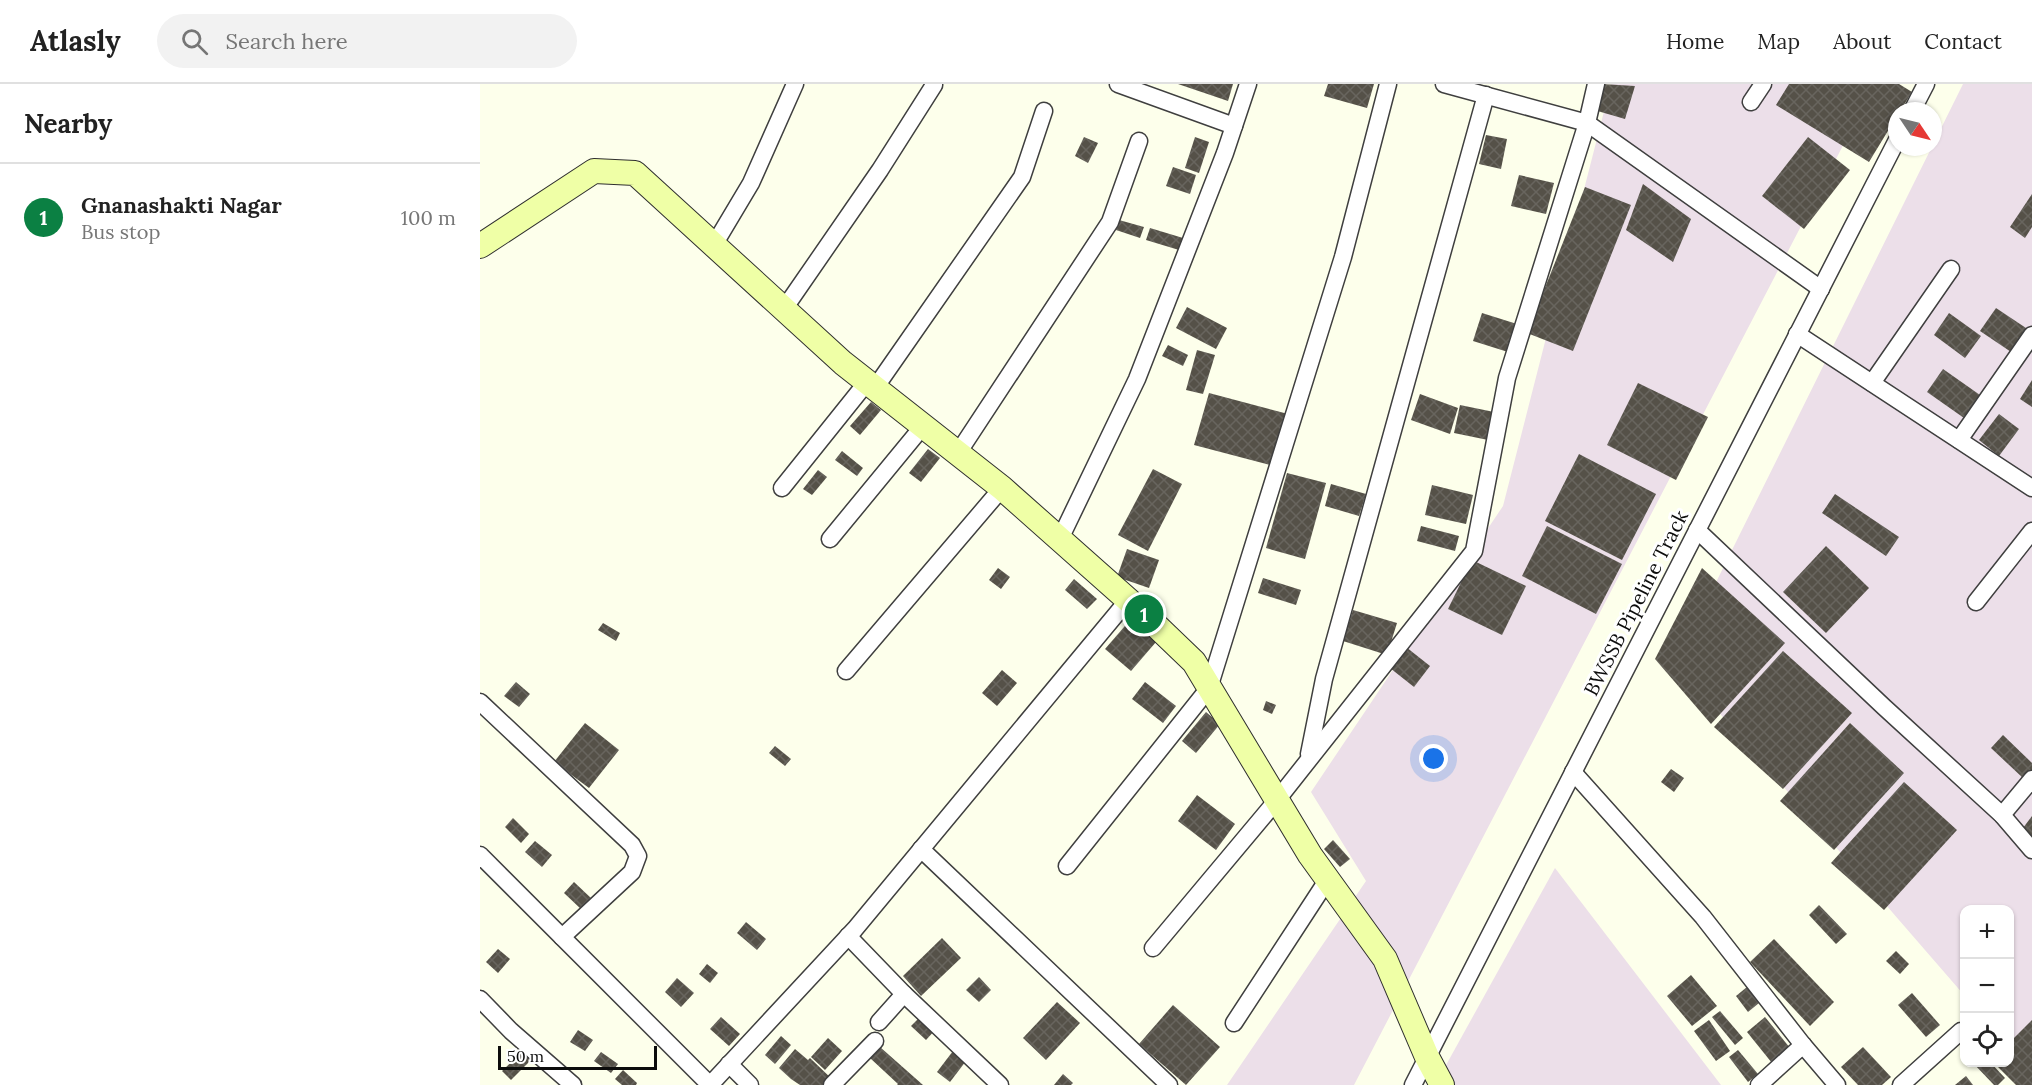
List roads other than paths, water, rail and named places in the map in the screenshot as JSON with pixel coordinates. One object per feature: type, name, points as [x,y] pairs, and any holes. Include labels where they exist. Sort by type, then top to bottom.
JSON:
[{"type":"street","points":[[714,245],[751,183],[795,84]]},
{"type":"street","points":[[1118,84],[1234,126]]},
{"type":"street","points":[[1060,539],[1137,379],[1225,153],[1248,84]]},
{"type":"street","points":[[1067,866],[1209,688],[1343,257],[1388,84]]},
{"type":"street","points":[[1444,84],[1587,123],[1821,289]]},
{"type":"street","points":[[1153,948],[1277,800],[1474,551],[1507,378],[1587,123],[1596,84]]},
{"type":"street","points":[[1751,102],[1763,84]]},
{"type":"street","points":[[1917,102],[1926,84]]},
{"type":"street","points":[[784,309],[880,170],[934,85]]},
{"type":"street","points":[[1309,759],[1324,679],[1486,95]]},
{"type":"street","points":[[782,488],[871,385],[1022,177],[1044,111]]},
{"type":"street","points":[[957,453],[1110,222],[1139,141]]},
{"type":"street","name":"BWSSB Pipeline Track","points":[[1413,1085],[1889,156]]},
{"type":"street","points":[[480,246],[594,171],[635,173],[843,363],[1002,488],[1194,662],[1277,800],[1328,879],[1385,959],[1427,1057],[1442,1085]]},
{"type":"street","points":[[1872,383],[1951,269]]},
{"type":"street","points":[[1797,334],[2032,488]]},
{"type":"street","points":[[1959,440],[2032,335]]},
{"type":"street","points":[[830,539],[923,426]]},
{"type":"street","points":[[846,671],[1002,488]]},
{"type":"street","points":[[1697,530],[2002,815],[2032,850]]},
{"type":"street","points":[[1976,602],[2032,531]]},
{"type":"street","points":[[480,855],[710,1085],[848,936],[1128,600]]},
{"type":"street","points":[[480,702],[632,845],[638,856],[632,872],[562,937]]},
{"type":"street","points":[[1573,772],[1703,917],[1803,1046],[1837,1085]]},
{"type":"street","points":[[2002,815],[2032,779]]},
{"type":"street","points":[[921,849],[1169,1085]]},
{"type":"street","points":[[1234,1023],[1328,879]]},
{"type":"street","points":[[848,936],[904,994],[1000,1085]]},
{"type":"street","points":[[879,1022],[904,994]]},
{"type":"street","points":[[480,999],[511,1031],[573,1085]]},
{"type":"street","points":[[1901,1085],[1960,1032]]},
{"type":"street","points":[[832,1085],[875,1041]]},
{"type":"street","points":[[1759,1085],[1803,1046]]},
{"type":"street","points":[[729,1064],[750,1085]]},
{"type":"place","name":"Gnanashakti Nagar","points":[[1144,614]]}]
